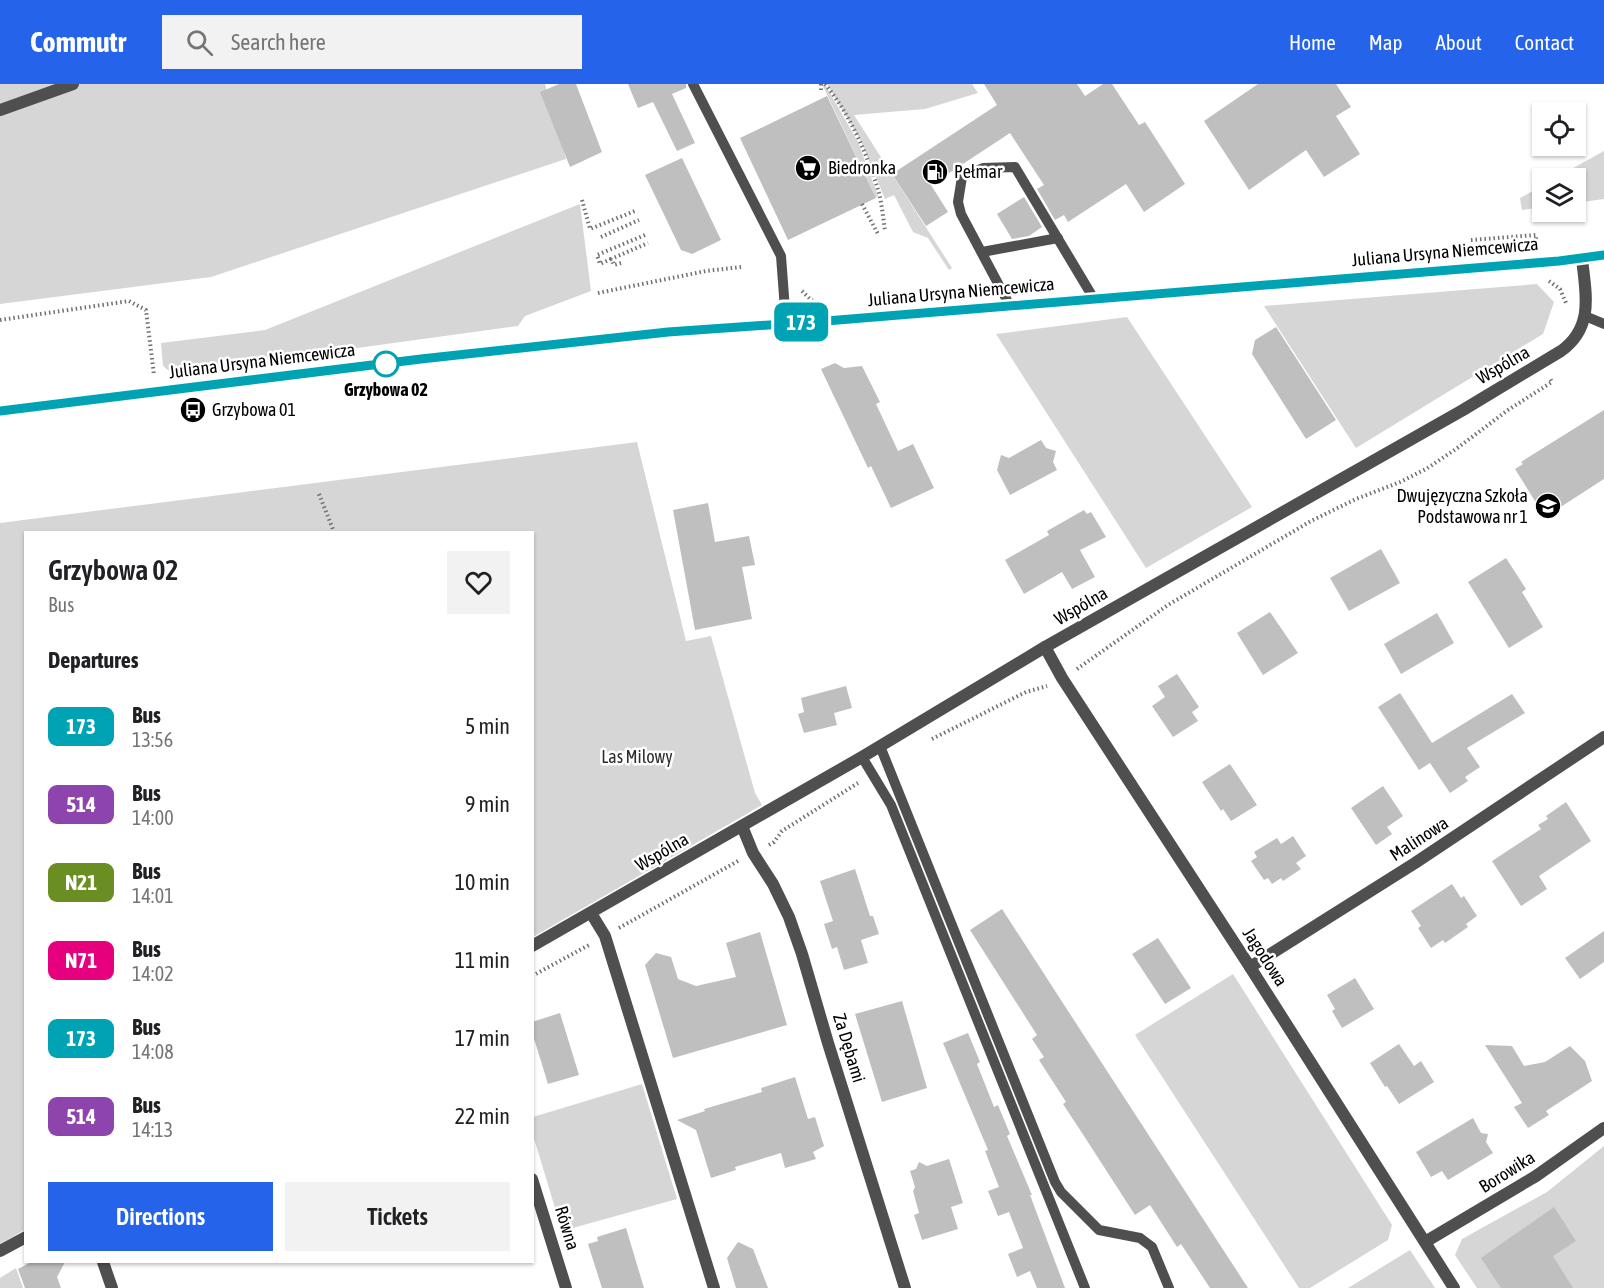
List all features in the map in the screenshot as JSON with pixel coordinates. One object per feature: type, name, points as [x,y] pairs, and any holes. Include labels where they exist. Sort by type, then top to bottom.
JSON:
[{"type":"street","points":[[0,110],[73,84]]},
{"type":"street","name":"Juliana Ursyna Niemcewicza","points":[[0,411],[668,332],[1582,259],[1604,255]]},
{"type":"street","name":"Wspólna","points":[[534,945],[862,757],[1044,647],[1541,364],[1573,342],[1582,326],[1586,299],[1582,259]]},
{"type":"street","name":"Jagodowa","points":[[1044,647],[1454,1288]]},
{"type":"street","name":"Malinowa","points":[[1250,967],[1415,863],[1604,736]]},
{"type":"street","name":"Za Dębami","points":[[742,826],[753,853],[773,884],[789,917],[905,1288]]},
{"type":"street","points":[[591,913],[605,936],[714,1288]]},
{"type":"street","name":"Borowika","points":[[1425,1242],[1536,1176],[1604,1128]]},
{"type":"street","name":"Równa","points":[[534,1185],[566,1288]]},
{"type":"street","points":[[0,1251],[24,1238]]},
{"type":"street","points":[[103,1263],[112,1288]]},
{"type":"lane","points":[[693,84],[781,256],[786,323]]},
{"type":"lane","points":[[1010,306],[958,202],[962,177],[983,168],[1015,167],[1094,298]]},
{"type":"lane","points":[[981,252],[1058,238]]},
{"type":"lane","points":[[1585,316],[1604,324]]},
{"type":"lane","points":[[880,746],[1055,1182],[1061,1192],[1099,1230],[1140,1238],[1152,1247],[1169,1288]]},
{"type":"lane","points":[[862,757],[891,805],[1085,1288]]},
{"type":"path","points":[[822,86],[857,136],[879,194],[885,230]]},
{"type":"path","points":[[582,200],[590,229],[635,211]]},
{"type":"path","points":[[862,204],[878,234]]},
{"type":"path","points":[[601,237],[639,220]]},
{"type":"path","points":[[645,235],[597,255],[600,264],[648,243]]},
{"type":"path","points":[[1471,240],[1536,235],[1536,247]]},
{"type":"path","points":[[611,259],[614,265],[621,263]]},
{"type":"path","points":[[598,293],[706,271],[741,267]]},
{"type":"path","points":[[1547,279],[1560,289],[1568,312]]},
{"type":"path","points":[[800,286],[806,297],[811,300],[825,301],[826,321]]},
{"type":"path","points":[[0,320],[129,301],[146,310],[156,392]]},
{"type":"path","points":[[1071,672],[1168,604],[1311,521],[1356,499],[1406,480],[1434,464],[1508,410],[1552,382],[1546,372]]},
{"type":"path","points":[[319,494],[334,531]]},
{"type":"path","points":[[534,975],[743,859]]},
{"type":"green space","points":[[0,84],[545,84],[566,159],[211,277],[0,304]]},
{"type":"green space","points":[[822,84],[826,86],[858,142],[878,196],[876,198]]},
{"type":"green space","points":[[827,84],[972,84],[978,93],[925,109],[854,115],[952,268],[949,270],[928,238],[913,232],[894,195],[885,199],[861,141]]},
{"type":"green space","points":[[1604,151],[1604,199],[1586,201],[1586,168],[1573,168]]},
{"type":"green space","points":[[1532,191],[1532,208],[1522,210],[1520,198]]},
{"type":"green space","points":[[580,204],[591,291],[525,316],[518,326],[350,349],[350,353],[176,377],[163,366],[161,343],[265,330]]},
{"type":"green space","points":[[1537,284],[1554,302],[1543,334],[1356,448],[1264,306]]},
{"type":"green space","points":[[1127,317],[1252,507],[1146,568],[996,334]]},
{"type":"green space","name":"Las Milowy","points":[[637,442],[686,641],[711,636],[755,793],[762,805],[534,936],[534,531],[24,531],[24,1230],[0,1244],[0,523]]},
{"type":"green space","points":[[1233,974],[1392,1225],[1388,1240],[1310,1288],[1299,1288],[1135,1035]]},
{"type":"green space","points":[[642,1084],[677,1199],[562,1231],[534,1138],[534,1117]]},
{"type":"green space","points":[[1604,1146],[1604,1288],[1477,1288],[1455,1255],[1462,1239],[1547,1192]]},
{"type":"green space","points":[[1410,1250],[1435,1288],[1348,1288]]},
{"type":"green space","points":[[16,1268],[23,1288],[0,1288],[0,1278]]},
{"type":"building","points":[[559,84],[576,84],[602,152],[570,167],[540,92]]},
{"type":"building","points":[[628,84],[686,84],[686,88],[672,94],[695,143],[677,151],[653,102],[638,108]]},
{"type":"building","points":[[984,84],[1077,84],[1085,96],[1103,84],[1112,84],[1139,125],[1145,122],[1185,184],[1144,212],[1126,184],[1068,222],[1064,215],[1055,220],[1037,189],[1044,185],[1010,133],[931,185],[948,212],[926,226],[892,174],[997,105]]},
{"type":"building","points":[[1258,84],[1336,84],[1351,107],[1336,116],[1360,154],[1324,177],[1306,150],[1249,190],[1204,121]]},
{"type":"building","name":"Biedronka","points":[[827,96],[876,198],[788,240],[740,138]]},
{"type":"building","points":[[682,158],[721,240],[692,254],[681,250],[645,175]]},
{"type":"building","points":[[1024,197],[1042,227],[1029,236],[1012,239],[997,214]]},
{"type":"building","points":[[1276,327],[1336,420],[1306,439],[1252,354],[1255,340]]},
{"type":"building","points":[[835,363],[844,368],[862,366],[880,402],[876,404],[898,451],[913,444],[934,488],[891,508],[871,466],[868,468],[821,369]]},
{"type":"building","points":[[1604,410],[1604,479],[1545,517],[1515,469],[1523,464],[1521,462]]},
{"type":"building","points":[[1041,440],[1046,448],[1056,451],[1053,462],[1057,470],[1010,495],[997,470],[1001,455],[1009,458]]},
{"type":"building","points":[[708,503],[715,542],[749,536],[755,565],[742,567],[752,619],[695,630],[673,510]]},
{"type":"building","points":[[1084,510],[1087,514],[1091,512],[1106,537],[1080,550],[1095,577],[1072,589],[1062,572],[1024,594],[1005,560],[1049,535],[1047,531]]},
{"type":"building","points":[[1381,549],[1400,583],[1349,611],[1330,578]]},
{"type":"building","points":[[1506,558],[1526,589],[1522,592],[1543,627],[1509,648],[1468,582]]},
{"type":"building","points":[[1270,612],[1298,653],[1263,675],[1237,633]]},
{"type":"building","points":[[1437,613],[1454,643],[1401,674],[1384,644]]},
{"type":"building","points":[[1177,674],[1199,707],[1192,712],[1198,721],[1173,737],[1152,706],[1165,697],[1158,686]]},
{"type":"building","points":[[846,686],[852,708],[834,713],[837,725],[804,733],[798,714],[804,712],[801,698]]},
{"type":"building","points":[[1400,693],[1432,743],[1512,694],[1525,713],[1467,748],[1480,767],[1465,777],[1468,781],[1450,793],[1430,763],[1419,770],[1378,707]]},
{"type":"building","points":[[1230,764],[1257,805],[1231,821],[1223,809],[1221,811],[1202,782]]},
{"type":"building","points":[[1383,786],[1403,816],[1387,827],[1392,834],[1376,845],[1351,808]]},
{"type":"building","points":[[1566,802],[1591,841],[1539,876],[1547,889],[1521,906],[1492,861],[1541,829],[1538,825],[1548,819],[1546,816]]},
{"type":"building","points":[[1293,836],[1306,856],[1296,863],[1301,869],[1283,881],[1281,878],[1272,884],[1268,878],[1264,880],[1251,861],[1257,857],[1254,852],[1277,838],[1281,844]]},
{"type":"building","points":[[855,869],[870,916],[873,916],[879,934],[861,940],[868,963],[844,970],[837,947],[832,949],[824,924],[833,921],[820,881]]},
{"type":"building","points":[[1452,884],[1461,898],[1464,896],[1477,916],[1466,924],[1468,927],[1445,943],[1443,940],[1431,948],[1418,928],[1421,926],[1411,911]]},
{"type":"building","points":[[1002,909],[1248,1288],[1210,1288],[1181,1244],[1177,1247],[1150,1205],[1135,1215],[1063,1104],[1066,1102],[1039,1060],[1044,1057],[1032,1039],[1037,1035],[970,930]]},
{"type":"building","points":[[1604,931],[1604,962],[1580,979],[1565,958]]},
{"type":"building","points":[[760,932],[787,1025],[673,1058],[645,965],[656,953],[671,957],[678,979],[696,986],[736,977],[726,943]]},
{"type":"building","points":[[1158,938],[1191,988],[1165,1004],[1132,954]]},
{"type":"building","points":[[1355,978],[1374,1009],[1342,1028],[1332,1011],[1335,1009],[1327,995]]},
{"type":"building","points":[[902,1001],[927,1088],[882,1102],[855,1014]]},
{"type":"building","points":[[560,1013],[579,1075],[548,1084],[534,1038],[534,1021]]},
{"type":"building","points":[[968,1033],[994,1107],[998,1105],[1010,1134],[1007,1136],[1032,1195],[1030,1195],[1065,1288],[1037,1288],[1030,1271],[1017,1277],[1008,1254],[1023,1248],[1009,1212],[998,1216],[988,1191],[999,1187],[985,1151],[988,1150],[943,1043]]},
{"type":"building","points":[[1399,1044],[1414,1066],[1421,1061],[1434,1082],[1399,1104],[1370,1063]]},
{"type":"building","points":[[1485,1045],[1512,1046],[1524,1066],[1545,1062],[1570,1046],[1585,1061],[1592,1081],[1546,1111],[1549,1115],[1528,1128],[1514,1107],[1522,1103]]},
{"type":"building","points":[[795,1077],[808,1119],[815,1117],[824,1146],[813,1152],[816,1159],[785,1168],[781,1153],[735,1167],[736,1170],[711,1178],[696,1130],[677,1120],[705,1111],[704,1109],[762,1092],[761,1088]]},
{"type":"building","points":[[1473,1118],[1481,1133],[1488,1134],[1486,1142],[1493,1153],[1448,1180],[1442,1171],[1431,1177],[1416,1152]]},
{"type":"building","points":[[949,1159],[963,1203],[951,1207],[958,1229],[922,1240],[914,1215],[919,1213],[910,1171],[916,1169],[919,1162],[927,1166]]},
{"type":"building","points":[[1554,1207],[1576,1241],[1553,1256],[1573,1288],[1501,1288],[1481,1258]]},
{"type":"building","points":[[626,1228],[644,1288],[602,1288],[588,1244],[598,1241],[597,1237]]},
{"type":"building","points":[[738,1242],[753,1249],[768,1288],[736,1288],[727,1258]]},
{"type":"building","points":[[29,1263],[64,1263],[57,1277],[61,1288],[25,1288],[18,1269]]},
{"type":"bus line","name":"173","points":[[0,411],[421,359],[668,332],[1559,261],[1604,255]]},
{"type":"place","name":"Biedronka","points":[[808,168]]},
{"type":"place","name":"Pełmar","points":[[935,172]]},
{"type":"place","name":"Grzybowa 02","points":[[386,364]]},
{"type":"place","name":"Grzybowa 01","points":[[193,410]]},
{"type":"place","name":"Dwujęzyczna Szkoła Podstawowa nr 1","points":[[1548,506]]}]
